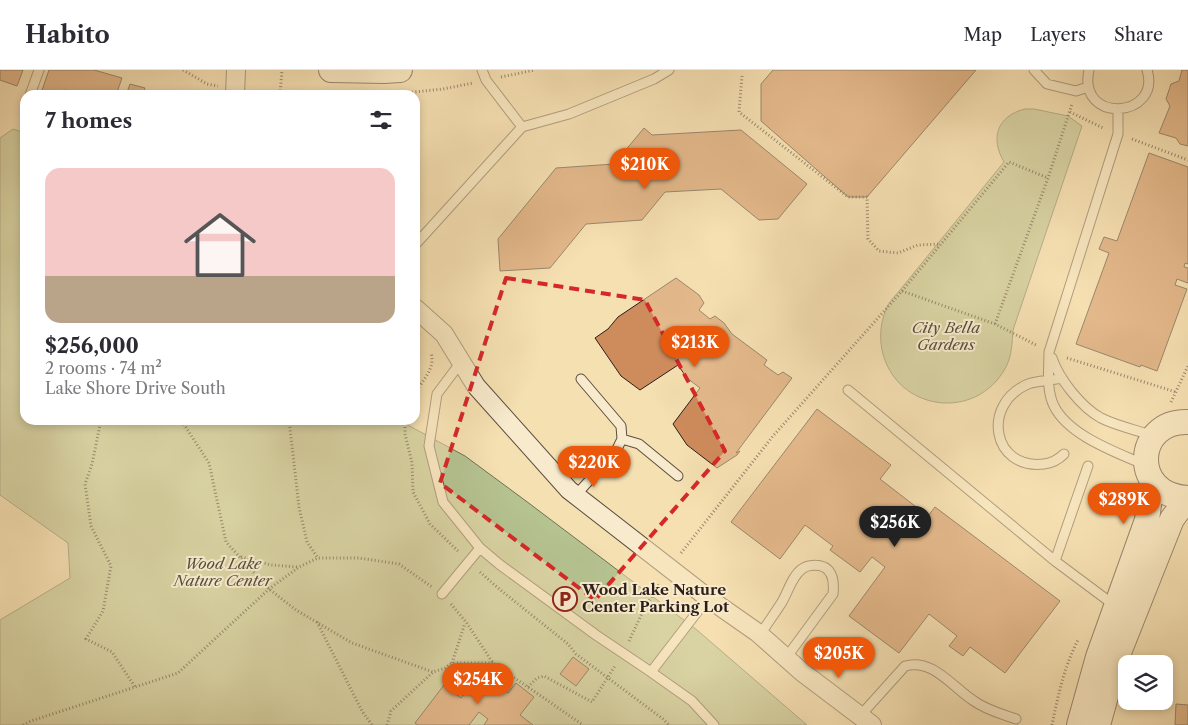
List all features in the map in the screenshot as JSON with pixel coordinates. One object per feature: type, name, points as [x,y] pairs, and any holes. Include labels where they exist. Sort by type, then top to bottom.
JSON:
[{"type":"main road","points":[[331,70],[400,70]]},
{"type":"main road","points":[[1079,725],[1098,657],[1147,520],[1149,474],[1146,456],[1148,445],[1161,429],[1186,419]]},
{"type":"main road","points":[[1149,474],[1162,491],[1174,497],[1188,498]]},
{"type":"main road","points":[[1098,725],[1116,660],[1172,519],[1188,498]]},
{"type":"street","points":[[235,90],[236,70]]},
{"type":"street","points":[[420,312],[444,334],[481,393],[516,433],[576,495],[708,598],[760,635],[866,721]]},
{"type":"lane","points":[[32,90],[39,70]]},
{"type":"lane","points":[[482,70],[486,80],[522,127]]},
{"type":"lane","points":[[420,239],[522,127],[569,114],[654,79],[669,70]]},
{"type":"lane","points":[[1034,70],[1047,84],[1076,91],[1088,88]]},
{"type":"lane","points":[[1089,70],[1087,78],[1088,88],[1092,96],[1099,104],[1118,110],[1128,108],[1144,96],[1148,86],[1147,70]]},
{"type":"lane","points":[[1118,110],[1118,134],[1049,352],[1049,381],[1054,406],[1066,423],[1149,474]]},
{"type":"lane","points":[[1049,352],[1056,371],[1083,404],[1101,417],[1154,436]]},
{"type":"lane","points":[[461,362],[437,394],[429,446],[443,502],[480,548],[596,635],[692,701],[714,725]]},
{"type":"lane","points":[[1062,378],[1028,384],[1015,392],[1004,402],[997,420],[1002,444],[1013,456],[1027,463],[1048,463],[1061,458],[1064,454]]},
{"type":"lane","points":[[576,495],[616,451],[622,439],[620,426],[581,379]]},
{"type":"lane","points":[[848,390],[1056,561],[1115,606]]},
{"type":"lane","points":[[622,439],[639,444],[678,476]]},
{"type":"lane","points":[[1056,561],[1088,466]]},
{"type":"lane","points":[[442,594],[480,548]]},
{"type":"lane","points":[[760,635],[798,572],[804,567],[809,566],[825,567],[831,573],[834,583],[833,594],[786,658]]},
{"type":"lane","points":[[651,672],[708,598]]},
{"type":"lane","points":[[866,721],[905,666],[914,664],[924,665],[936,672],[974,702],[1016,719]]},
{"type":"path","points":[[183,70],[207,84]]},
{"type":"path","points":[[192,75],[194,70]]},
{"type":"path","points":[[280,90],[282,70]]},
{"type":"path","points":[[420,91],[443,89],[535,70]]},
{"type":"path","points":[[742,76],[739,112],[848,197],[867,197],[868,239],[879,251],[898,253],[918,245],[941,244]]},
{"type":"path","points":[[995,324],[1048,178],[1076,91]]},
{"type":"path","points":[[528,687],[537,678],[544,676],[592,702],[623,653],[645,607],[669,568],[773,436],[902,291],[1009,162],[1048,178]]},
{"type":"path","points":[[420,386],[429,373],[434,360],[430,348]]},
{"type":"path","points":[[100,425],[92,464],[85,484],[91,526],[111,566],[104,610],[86,638],[112,652],[135,687]]},
{"type":"path","points":[[184,425],[209,463],[226,542],[269,589],[296,610],[352,643],[433,672]]},
{"type":"path","points":[[289,425],[299,507],[307,542],[318,558]]},
{"type":"path","points":[[240,557],[271,565],[299,568]]},
{"type":"path","points":[[23,725],[178,673],[269,589],[299,568],[318,558],[359,558],[399,564],[442,594],[466,622],[493,663],[583,725]]},
{"type":"path","points":[[317,622],[362,711],[372,725]]},
{"type":"path","points":[[387,725],[391,711],[433,672],[446,668],[452,663],[466,622]]},
{"type":"path","points":[[452,663],[493,663]]},
{"type":"highlighted area","points":[[506,278],[645,300],[725,451],[595,600],[440,483]]},
{"type":"green space","name":"City Bella Gardens","points":[[1025,109],[1068,116],[1082,126],[1013,330],[1008,362],[993,385],[976,397],[957,402],[938,402],[919,397],[903,386],[890,371],[882,350],[881,327],[886,310],[892,299],[1004,162],[997,145],[999,129],[1008,117],[1015,112]]},
{"type":"green space","name":"Wood Lake Nature Center","points":[[13,129],[20,131],[20,425],[408,425],[465,456],[526,501],[697,630],[807,725],[0,725],[0,620],[70,578],[68,543],[0,495],[0,138]]},
{"type":"building","points":[[0,70],[23,70],[17,86],[0,80]]},
{"type":"building","points":[[49,70],[94,70],[122,78],[118,90],[42,90]]},
{"type":"building","points":[[773,70],[976,70],[867,197],[848,197],[761,121],[761,84]]},
{"type":"building","points":[[1182,70],[1188,70],[1188,146],[1180,144],[1176,138],[1159,133],[1170,106],[1166,99],[1171,84],[1179,81]]},
{"type":"building","points":[[130,84],[145,88],[144,90],[128,90]]},
{"type":"building","points":[[644,128],[652,135],[741,130],[807,184],[778,219],[759,220],[721,189],[665,192],[642,220],[586,224],[550,268],[500,271],[498,239],[556,168],[614,164]]},
{"type":"building","points":[[1149,153],[1188,167],[1188,264],[1185,263],[1184,267],[1188,268],[1188,283],[1177,279],[1175,285],[1187,289],[1157,371],[1141,365],[1140,367],[1076,344],[1109,253],[1099,249],[1104,237],[1117,241]]},
{"type":"building","points":[[676,278],[699,295],[704,303],[699,310],[710,319],[715,316],[724,323],[732,334],[767,360],[764,365],[778,375],[783,372],[792,378],[736,453],[740,451],[737,455],[717,468],[687,445],[673,424],[700,388],[687,378],[678,365],[640,390],[621,376],[595,338],[608,329],[618,317]]},
{"type":"building","points":[[817,409],[891,465],[880,479],[928,516],[935,507],[1060,601],[1005,673],[970,647],[963,656],[949,646],[957,636],[929,614],[899,653],[849,616],[885,567],[872,557],[860,572],[830,550],[833,546],[805,525],[780,559],[731,522]]},
{"type":"building","points":[[573,657],[589,669],[576,686],[560,674]]},
{"type":"building","points":[[481,672],[508,693],[516,683],[534,697],[520,715],[533,725],[484,725],[488,719],[479,712],[469,725],[418,725],[415,723],[444,685],[461,698]]},
{"type":"building","points":[[1176,704],[1188,705],[1188,725],[1175,725]]},
{"type":"place","name":"Wood Lake Nature Center Parking Lot","points":[[565,599]]}]
